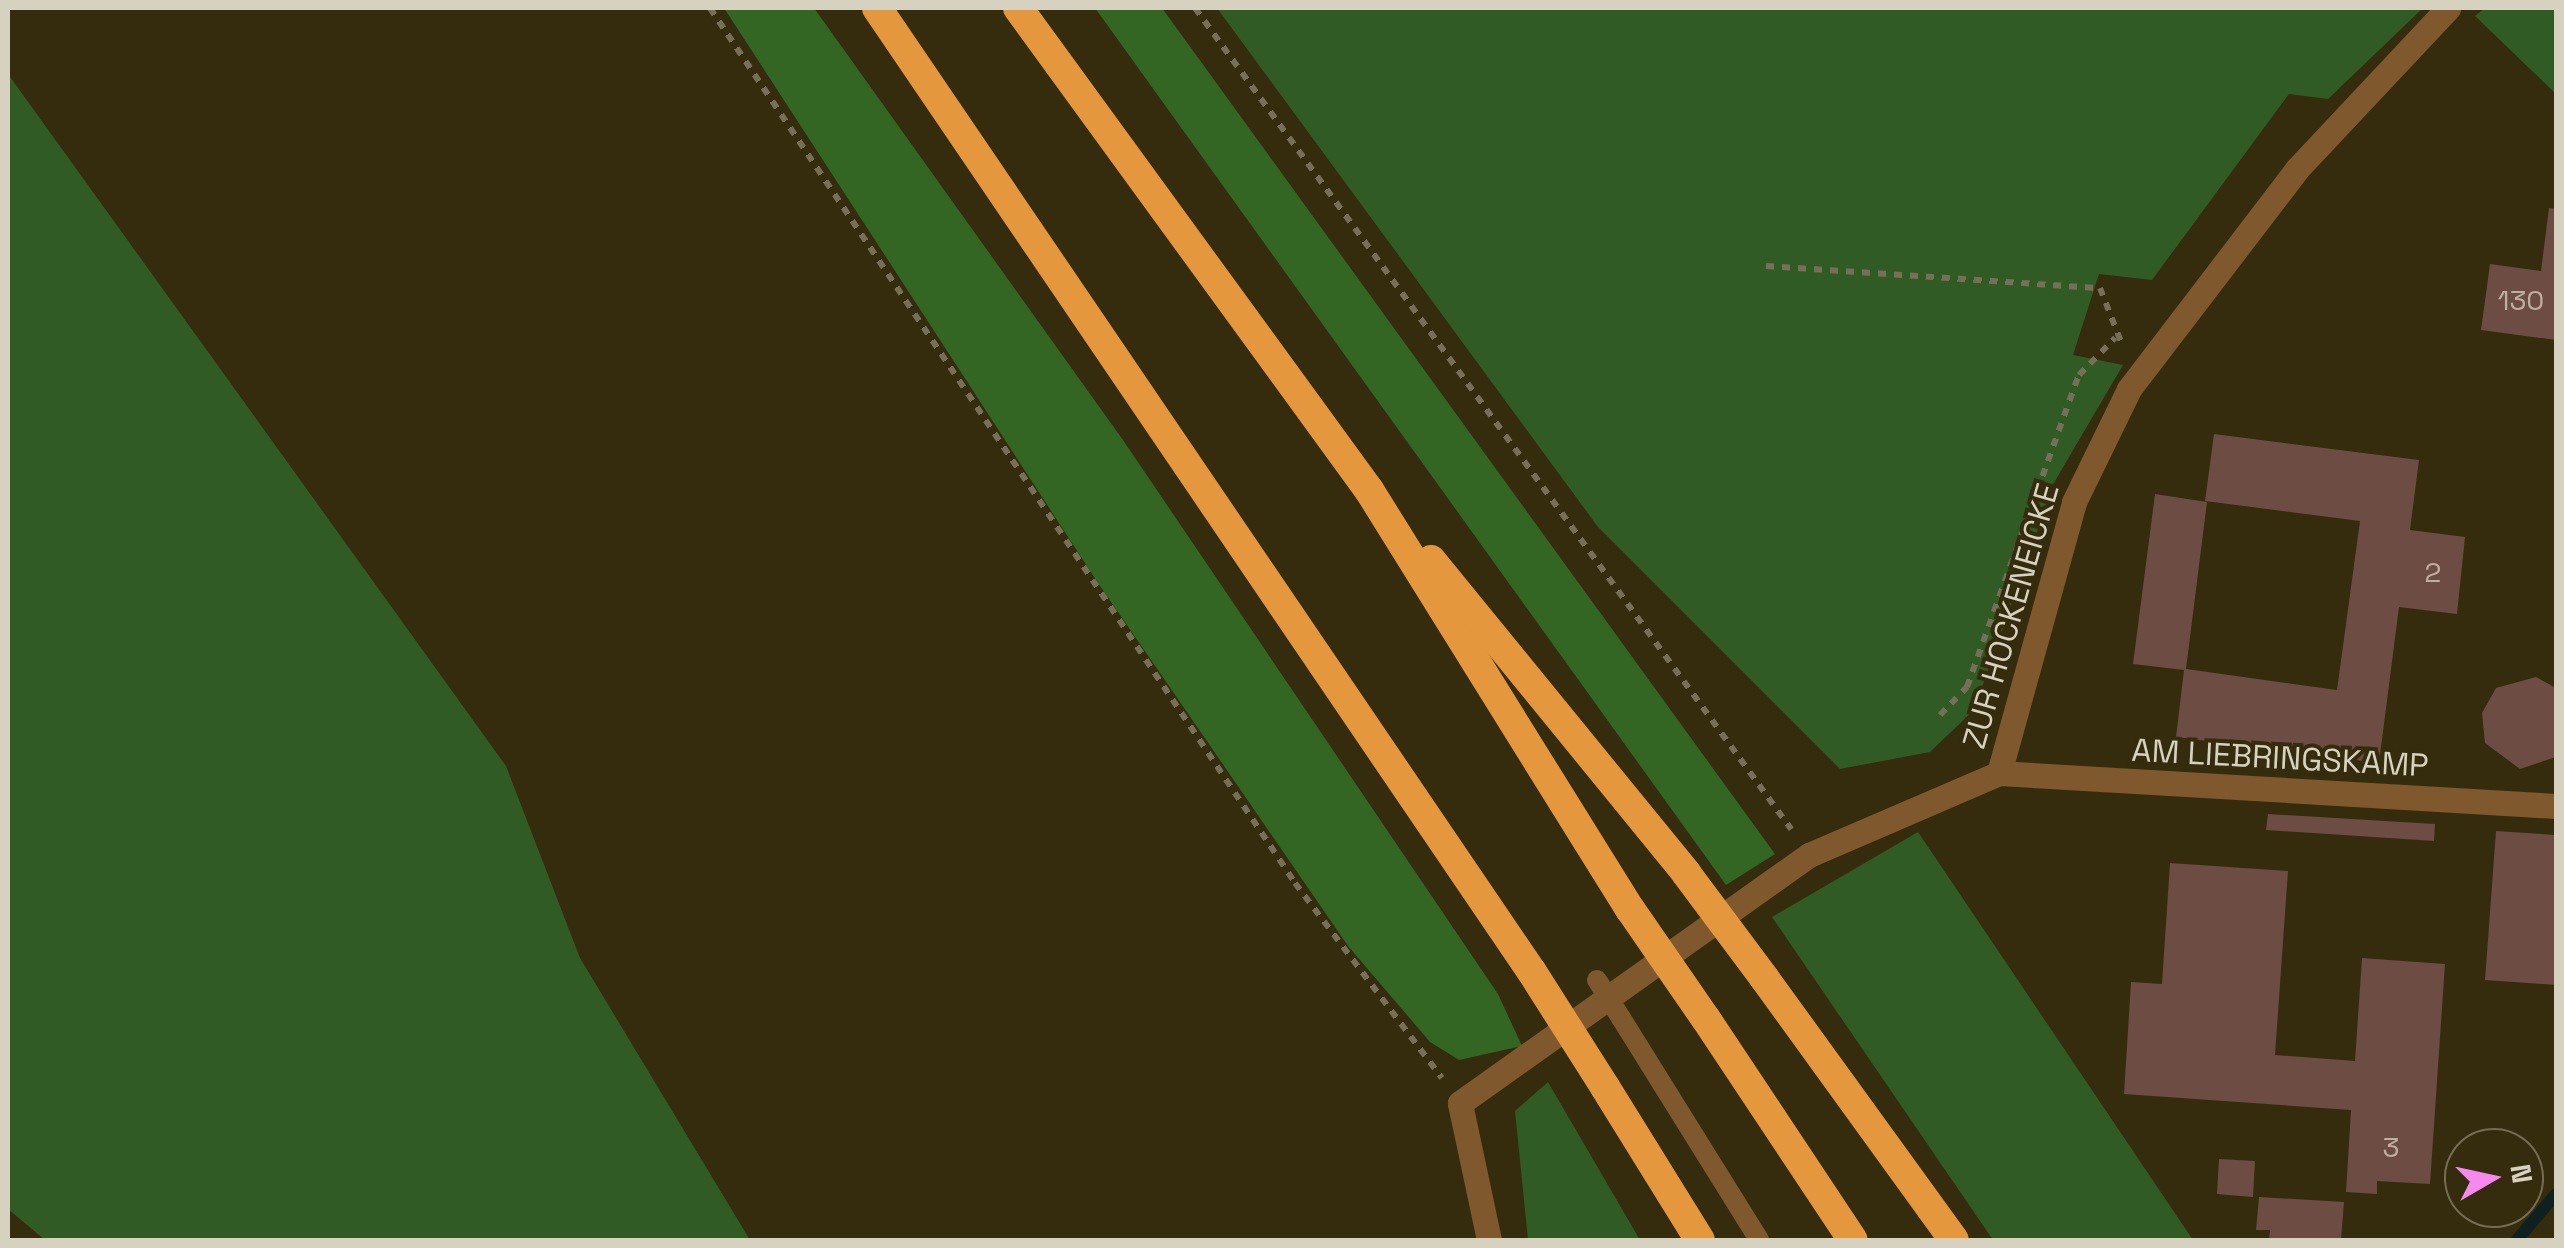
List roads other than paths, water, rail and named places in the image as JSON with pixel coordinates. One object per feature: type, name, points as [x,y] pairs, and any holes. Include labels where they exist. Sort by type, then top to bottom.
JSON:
[{"type":"highway","points":[[877,8],[1532,972],[1700,1240]]},
{"type":"highway","points":[[1018,8],[1370,490],[1686,873],[1954,1240]]},
{"type":"highway","points":[[1370,490],[1630,910],[1854,1240]]},
{"type":"street","name":"ZUR HOCKENEICKE","points":[[1489,1240],[1460,1103],[1810,855],[1999,774],[2074,502],[2129,389],[2297,168],[2448,8]]},
{"type":"street","name":"AM LIEBRINGSKAMP","points":[[1999,774],[2556,806]]},
{"type":"lane","points":[[1597,980],[1760,1240]]},
{"type":"waterway","points":[[2517,1240],[2556,1194]]}]
